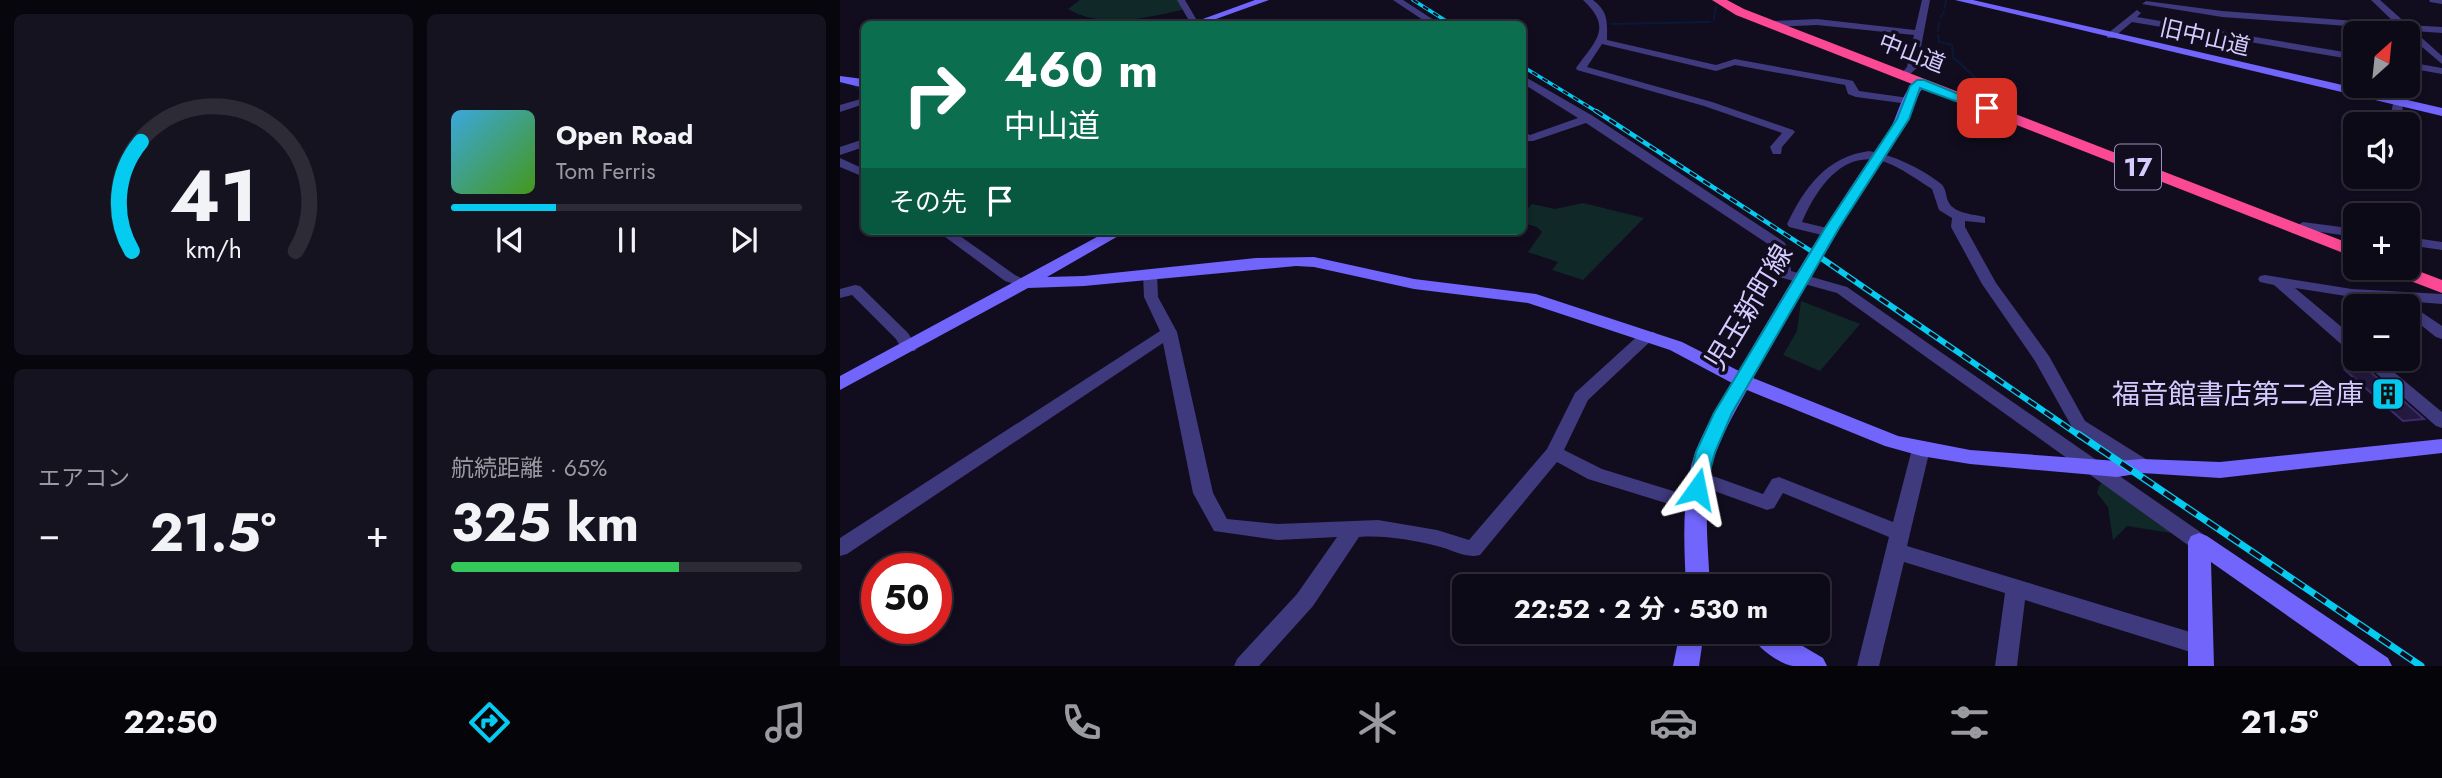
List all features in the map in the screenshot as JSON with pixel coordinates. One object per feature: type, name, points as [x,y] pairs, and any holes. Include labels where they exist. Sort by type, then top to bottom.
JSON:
[{"type":"highway","name":"中山道","points":[[1721,2],[2343,248]]},
{"type":"highway","points":[[2420,278],[2442,287]]},
{"type":"street","points":[[1181,0],[1193,21]]},
{"type":"street","points":[[1204,21],[1264,0]]},
{"type":"street","points":[[1397,0],[1430,21]]},
{"type":"street","points":[[1587,0],[1603,15],[1605,24],[1601,39],[1581,68],[1708,104],[1788,132],[1776,147],[1777,150]]},
{"type":"street","points":[[1912,79],[1926,0]]},
{"type":"street","name":"旧中山道","points":[[1960,0],[2442,112]]},
{"type":"street","points":[[2375,0],[2398,21]]},
{"type":"street","points":[[2433,0],[2442,1]]},
{"type":"street","points":[[2110,36],[2146,2],[2222,14],[2343,23]]},
{"type":"street","points":[[2130,19],[2343,55]]},
{"type":"street","points":[[1772,24],[1817,22],[1920,33]]},
{"type":"street","points":[[2420,28],[2442,30]]},
{"type":"street","points":[[1601,39],[1716,68],[1735,62],[1849,83],[1852,92],[1856,94],[1909,101]]},
{"type":"street","points":[[2420,41],[2442,45]]},
{"type":"street","points":[[2420,41],[2442,61]]},
{"type":"street","points":[[2420,67],[2442,71]]},
{"type":"street","points":[[840,79],[861,83]]},
{"type":"street","name":"児玉新町線","points":[[1702,574],[1695,505],[1699,478],[1714,432],[1741,380],[1903,119],[1915,86],[1912,79]]},
{"type":"street","points":[[1526,80],[1589,117],[1779,245],[1782,249],[1783,272],[1842,290],[2088,466],[2379,666]]},
{"type":"street","points":[[840,109],[861,102]]},
{"type":"street","points":[[2397,112],[2398,102]]},
{"type":"street","points":[[1526,137],[1529,139],[1589,117]]},
{"type":"street","points":[[840,151],[861,144]]},
{"type":"street","points":[[1830,233],[1794,224],[1808,194],[1824,174],[1861,154],[1888,158],[1938,187],[1944,206],[1959,216],[1980,220]]},
{"type":"street","points":[[840,162],[861,172]]},
{"type":"street","points":[[1959,216],[1958,227],[1989,284],[2043,360],[2079,425],[2142,466]]},
{"type":"street","points":[[2297,230],[2303,226],[2343,231]]},
{"type":"street","points":[[950,235],[1010,278],[1024,283],[1054,284],[1273,261],[1314,262],[1414,284],[1530,298],[1676,346],[1741,380],[1854,426],[1921,449],[1970,457],[2117,469],[2142,466],[2220,470],[2442,446]]},
{"type":"street","points":[[840,384],[1112,235]]},
{"type":"street","points":[[2420,243],[2442,246]]},
{"type":"street","points":[[1150,274],[1151,298],[1169,332],[1203,493],[1221,526],[1278,532],[1378,528],[1437,538],[1473,549],[1554,453],[1581,397],[1648,335]]},
{"type":"street","points":[[2343,338],[2272,281],[2301,283],[2352,293],[2390,294]]},
{"type":"street","points":[[840,294],[855,289],[909,346]]},
{"type":"street","points":[[2420,297],[2442,299]]},
{"type":"street","points":[[2420,317],[2442,334]]},
{"type":"street","points":[[840,548],[1169,332]]},
{"type":"street","points":[[2382,371],[2442,422]]},
{"type":"street","points":[[1868,666],[1921,449]]},
{"type":"street","points":[[1554,453],[1595,474],[1695,505]]},
{"type":"street","points":[[1699,478],[1767,503],[1779,484],[1898,542],[2201,656],[2199,542]]},
{"type":"street","points":[[1245,666],[1305,600],[1353,528]]},
{"type":"street","points":[[2006,666],[2016,588]]},
{"type":"street","points":[[1686,666],[1690,644]]},
{"type":"street","points":[[1776,644],[1814,666]]},
{"type":"green space","points":[[1080,0],[1181,0],[1185,9],[1125,20],[1095,19],[1068,9]]},
{"type":"green space","points":[[1583,203],[1644,218],[1583,280],[1552,270],[1558,262],[1528,252],[1542,232],[1537,227],[1526,224],[1526,211],[1532,204],[1555,209]]},
{"type":"green space","points":[[1801,301],[1860,324],[1820,371],[1783,355],[1797,331]]},
{"type":"green space","points":[[2106,478],[2190,536],[2127,526],[2113,540],[2108,507],[2097,493]]},
{"type":"building","name":"福音館書店第二倉庫","points":[[2346,371],[2369,371],[2424,419],[2403,421]]},
{"type":"waterway","points":[[1945,8],[1946,0]]},
{"type":"waterway","points":[[1714,19],[1716,6]]},
{"type":"waterway","points":[[1940,18],[1944,12]]},
{"type":"waterway","points":[[1611,24],[1710,22]]},
{"type":"waterway","points":[[1938,31],[1939,23]]},
{"type":"waterway","points":[[1938,35],[1939,42],[1952,45],[1953,57],[1998,99],[2000,108]]},
{"type":"waterway","points":[[840,83],[851,84],[861,91]]},
{"type":"waterway","points":[[2003,120],[2005,129]]},
{"type":"railway","points":[[1413,0],[1446,21]]},
{"type":"railway","points":[[1526,68],[1599,113]]},
{"type":"railway","points":[[1596,111],[1815,254]]},
{"type":"railway","points":[[1815,254],[2080,436]]},
{"type":"railway","points":[[2078,434],[2421,666]]},
{"type":"place","name":"福音館書店第二倉庫","points":[[2388,394]]},
{"type":"route","points":[[1697,489],[1702,464],[1719,420],[1859,183],[1905,116],[1915,86],[1921,82],[1987,108]]}]
